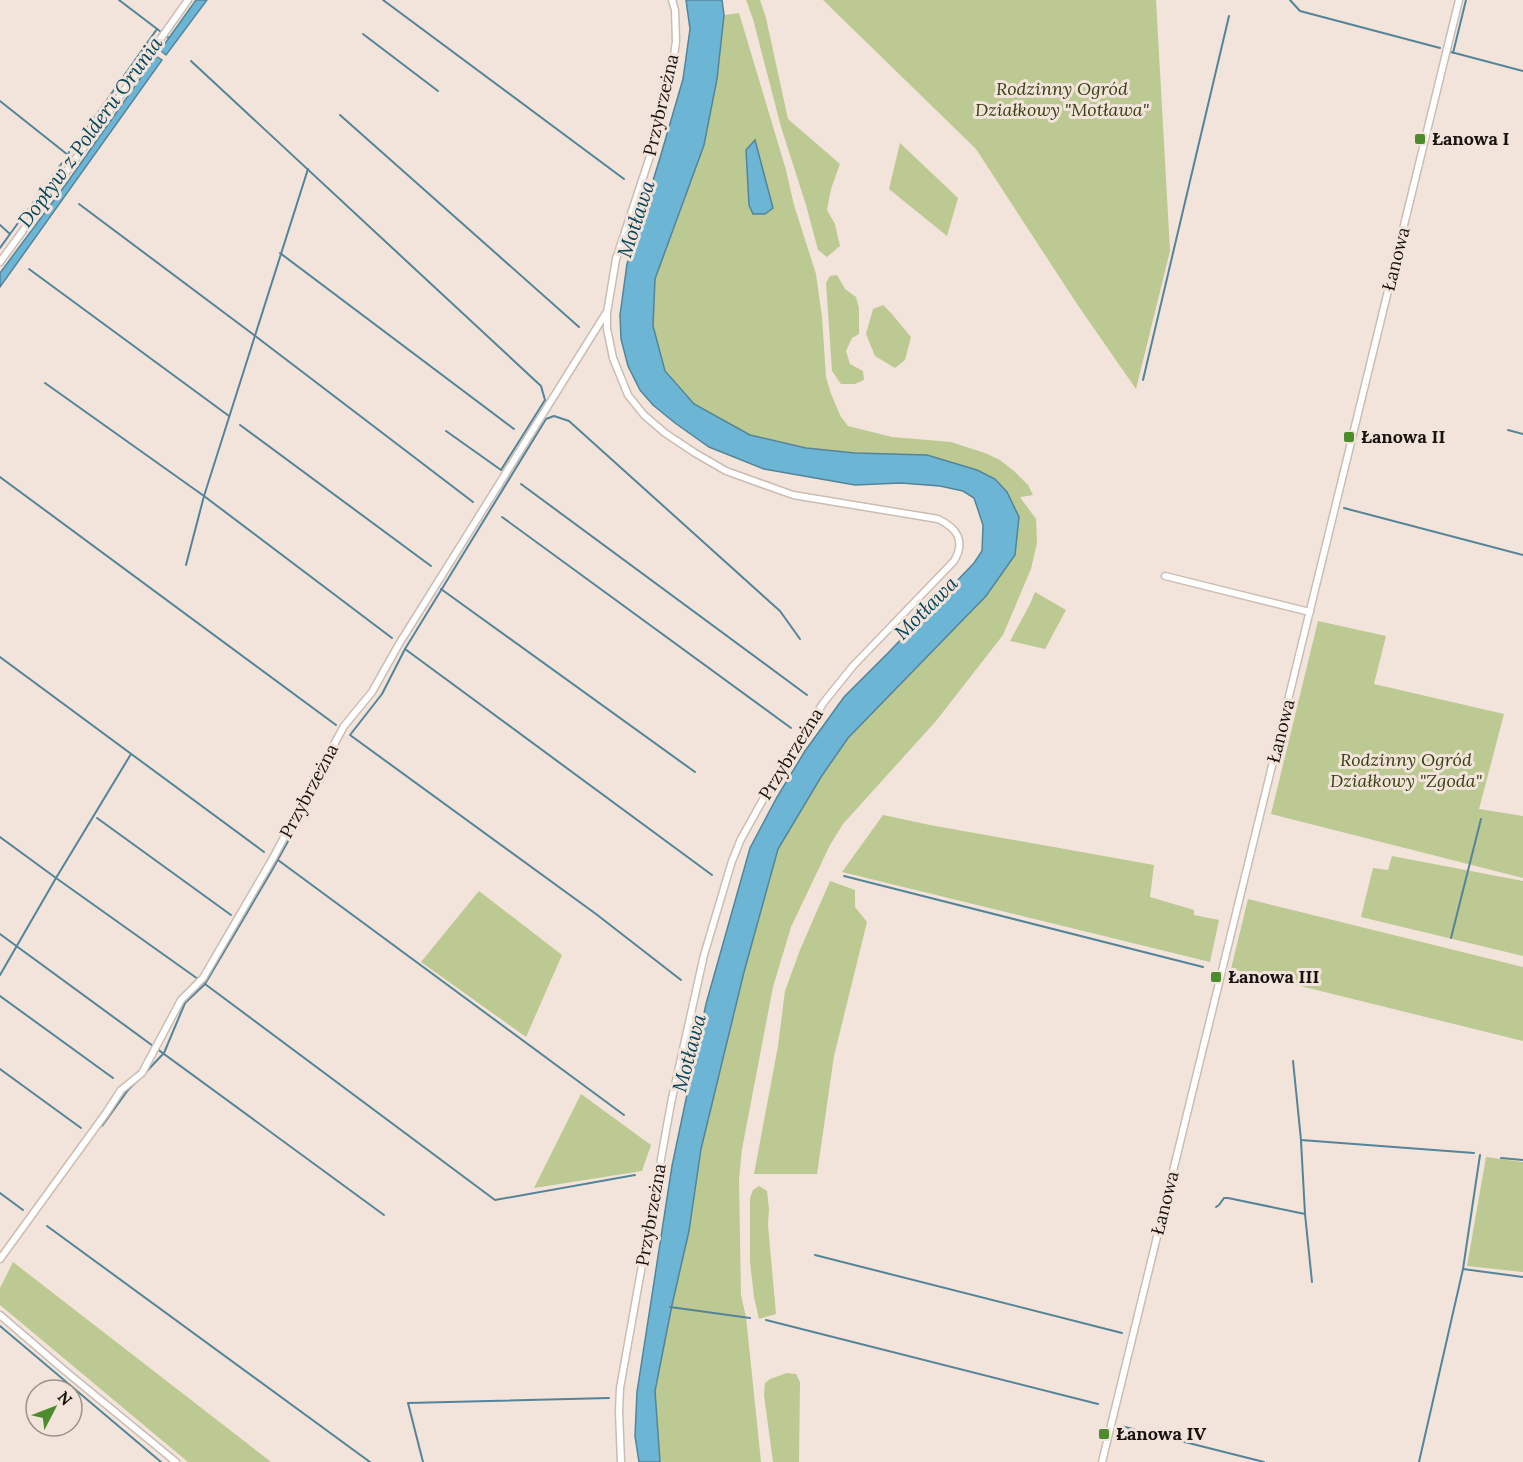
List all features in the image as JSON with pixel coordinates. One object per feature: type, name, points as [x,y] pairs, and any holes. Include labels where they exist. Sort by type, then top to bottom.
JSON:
[{"type":"street","points":[[0,262],[188,0]]},
{"type":"street","name":"Przybrzeżna","points":[[621,1462],[620,1388],[670,1103],[704,955],[732,861],[741,839],[780,769],[824,702],[853,666],[954,561],[959,552],[960,543],[950,525],[938,519],[793,495],[726,471],[665,433],[644,415],[628,395],[613,358],[607,330],[607,313],[616,259],[661,123],[666,101],[676,40],[675,10],[672,0]]},
{"type":"street","name":"Łanowa","points":[[1102,1462],[1459,0]]},
{"type":"street","name":"Przybrzeżna","points":[[0,1259],[121,1090],[142,1073],[181,1000],[203,978],[273,858],[344,726],[372,692],[399,644],[607,313]]},
{"type":"street","points":[[1166,576],[1310,612]]},
{"type":"street","points":[[0,1315],[176,1462]]},
{"type":"green space","points":[[746,0],[760,0],[788,119],[840,164],[831,189],[827,210],[835,224],[840,246],[827,257],[818,250]]},
{"type":"green space","name":"Rodzinny Ogród Działkowy \"Motława\"","points":[[823,0],[1156,0],[1170,251],[1136,389],[1077,304],[976,149]]},
{"type":"green space","points":[[739,13],[816,274],[822,317],[826,377],[841,417],[848,426],[892,437],[951,442],[1000,460],[1028,485],[1033,495],[1020,497],[1036,519],[1037,543],[1031,569],[1003,635],[936,721],[843,824],[830,845],[791,927],[773,987],[742,1149],[739,1179],[741,1295],[746,1317],[761,1462],[660,1462],[655,1391],[689,1231],[701,1149],[744,972],[778,849],[821,777],[848,738],[986,596],[1007,492],[855,453],[806,448],[750,435],[694,404],[665,371],[653,326],[655,279],[704,145],[717,79],[724,15]]},
{"type":"green space","points":[[900,143],[958,198],[947,236],[889,189]]},
{"type":"green space","points":[[837,275],[845,289],[856,297],[859,308],[859,334],[852,338],[846,351],[850,364],[863,371],[864,380],[855,384],[841,384],[832,371],[826,283],[830,276]]},
{"type":"green space","points":[[883,305],[911,337],[905,360],[895,368],[875,356],[866,334],[873,309]]},
{"type":"green space","points":[[1035,592],[1066,610],[1045,649],[1010,641]]},
{"type":"green space","name":"Rodzinny Ogród Działkowy \"Zgoda\"","points":[[1318,621],[1386,636],[1374,684],[1504,714],[1479,809],[1523,816],[1523,878],[1271,814]]},
{"type":"green space","points":[[883,815],[1154,865],[1150,897],[1194,910],[1194,915],[1219,920],[1210,962],[842,872]]},
{"type":"green space","points":[[1392,856],[1523,881],[1523,956],[1361,917],[1373,868],[1388,870]]},
{"type":"green space","points":[[830,881],[855,890],[855,907],[867,922],[834,1056],[817,1174],[754,1174],[778,1046],[785,991]]},
{"type":"green space","points":[[479,891],[562,955],[526,1037],[421,962]]},
{"type":"green space","points":[[1248,899],[1523,967],[1523,1041],[1231,969]]},
{"type":"green space","points":[[581,1094],[651,1145],[642,1171],[534,1188]]},
{"type":"green space","points":[[1486,1157],[1523,1162],[1523,1272],[1467,1266]]},
{"type":"green space","points":[[759,1186],[767,1191],[776,1314],[759,1319],[750,1262],[750,1198],[753,1190]]},
{"type":"green space","points":[[13,1262],[271,1462],[188,1462],[0,1305],[0,1288]]},
{"type":"green space","points":[[787,1373],[796,1374],[800,1382],[799,1462],[773,1462],[764,1395],[765,1383]]},
{"type":"water","points":[[196,0],[207,0],[166,55],[161,49]]},
{"type":"water","points":[[686,0],[722,0],[724,15],[717,79],[704,145],[655,279],[653,326],[665,371],[694,404],[750,435],[806,448],[855,453],[927,455],[977,470],[995,479],[1007,492],[1019,517],[1015,555],[986,596],[848,738],[821,777],[778,849],[744,972],[701,1149],[689,1231],[655,1391],[660,1462],[639,1462],[635,1436],[637,1392],[672,1166],[706,1004],[750,848],[805,751],[844,697],[974,563],[982,551],[983,525],[974,498],[963,491],[940,486],[901,483],[855,485],[764,469],[709,447],[653,405],[640,390],[628,366],[621,339],[620,315],[627,264],[683,79],[690,29]]},
{"type":"water","points":[[156,56],[162,60],[0,287],[0,273]]},
{"type":"water","points":[[755,140],[773,208],[765,214],[753,214],[749,205],[746,150]]},
{"type":"waterway","name":"Dopływ z Polderu Orunia","points":[[119,0],[169,38]]},
{"type":"waterway","points":[[383,0],[624,179]]},
{"type":"waterway","points":[[1290,0],[1300,11],[1440,48]]},
{"type":"waterway","points":[[1453,53],[1466,0]]},
{"type":"waterway","points":[[1143,380],[1229,16]]},
{"type":"waterway","name":"Dopływ z Polderu Orunia","points":[[75,145],[157,29]]},
{"type":"waterway","points":[[363,34],[438,91]]},
{"type":"waterway","points":[[1451,52],[1523,71]]},
{"type":"waterway","points":[[191,61],[541,386],[545,400],[501,470],[446,431]]},
{"type":"waterway","name":"Dopływ z Polderu Orunia","points":[[0,101],[68,155],[69,152]]},
{"type":"waterway","points":[[340,115],[579,327]]},
{"type":"waterway","name":"Dopływ z Polderu Orunia","points":[[0,225],[10,234],[62,163]]},
{"type":"waterway","points":[[186,565],[204,496],[308,169]]},
{"type":"waterway","points":[[79,204],[473,502]]},
{"type":"waterway","points":[[0,248],[10,234]]},
{"type":"waterway","points":[[280,253],[514,429]]},
{"type":"waterway","points":[[29,269],[229,416]]},
{"type":"waterway","points":[[45,383],[204,496],[392,638]]},
{"type":"waterway","points":[[681,980],[596,914],[350,735],[382,694],[405,649],[546,419],[554,416],[569,421],[780,611],[800,639]]},
{"type":"waterway","points":[[240,425],[431,566]]},
{"type":"waterway","points":[[1508,430],[1523,434]]},
{"type":"waterway","points":[[0,477],[336,725]]},
{"type":"waterway","points":[[521,484],[807,695]]},
{"type":"waterway","points":[[1344,508],[1523,555]]},
{"type":"waterway","points":[[502,517],[791,728]]},
{"type":"waterway","points":[[441,589],[695,772]]},
{"type":"waterway","points":[[405,649],[712,875]]},
{"type":"waterway","points":[[0,657],[264,852]]},
{"type":"waterway","points":[[145,1073],[164,1053],[185,1003],[205,984],[340,749]]},
{"type":"waterway","points":[[0,975],[131,754]]},
{"type":"waterway","points":[[97,818],[231,915]]},
{"type":"waterway","points":[[1451,938],[1481,819]]},
{"type":"waterway","points":[[0,837],[205,984],[495,1200],[635,1175]]},
{"type":"waterway","points":[[278,860],[624,1115]]},
{"type":"waterway","points":[[844,876],[1203,967]]},
{"type":"waterway","points":[[0,934],[384,1215]]},
{"type":"waterway","points":[[0,996],[113,1078]]},
{"type":"waterway","points":[[1293,1061],[1301,1140],[1474,1153]]},
{"type":"waterway","points":[[0,1069],[81,1128]]},
{"type":"waterway","points":[[102,1126],[128,1090],[141,1077]]},
{"type":"waterway","points":[[1301,1141],[1312,1282]]},
{"type":"waterway","points":[[1419,1462],[1463,1269],[1480,1155]]},
{"type":"waterway","points":[[1501,1158],[1523,1160]]},
{"type":"waterway","points":[[0,1193],[23,1210]]},
{"type":"waterway","points":[[1216,1207],[1224,1198],[1228,1198],[1305,1214]]},
{"type":"waterway","points":[[47,1226],[370,1462]]},
{"type":"waterway","points":[[815,1255],[1122,1333]]},
{"type":"waterway","points":[[1463,1269],[1523,1277]]},
{"type":"waterway","points":[[670,1307],[750,1318]]},
{"type":"waterway","points":[[766,1320],[1098,1404]]},
{"type":"waterway","points":[[0,1326],[161,1462]]},
{"type":"waterway","points":[[423,1462],[408,1403],[609,1398]]},
{"type":"waterway","points":[[1121,1426],[1264,1462]]},
{"type":"place","name":"Łanowa I","points":[[1420,139]]},
{"type":"place","name":"Łanowa II","points":[[1349,437]]},
{"type":"place","name":"Łanowa III","points":[[1216,977]]},
{"type":"place","name":"Łanowa IV","points":[[1104,1434]]},
{"type":"water label","name":"Motława","points":[[636,219]]},
{"type":"water label","name":"Motława","points":[[926,608]]},
{"type":"water label","name":"Motława","points":[[689,1053]]}]
